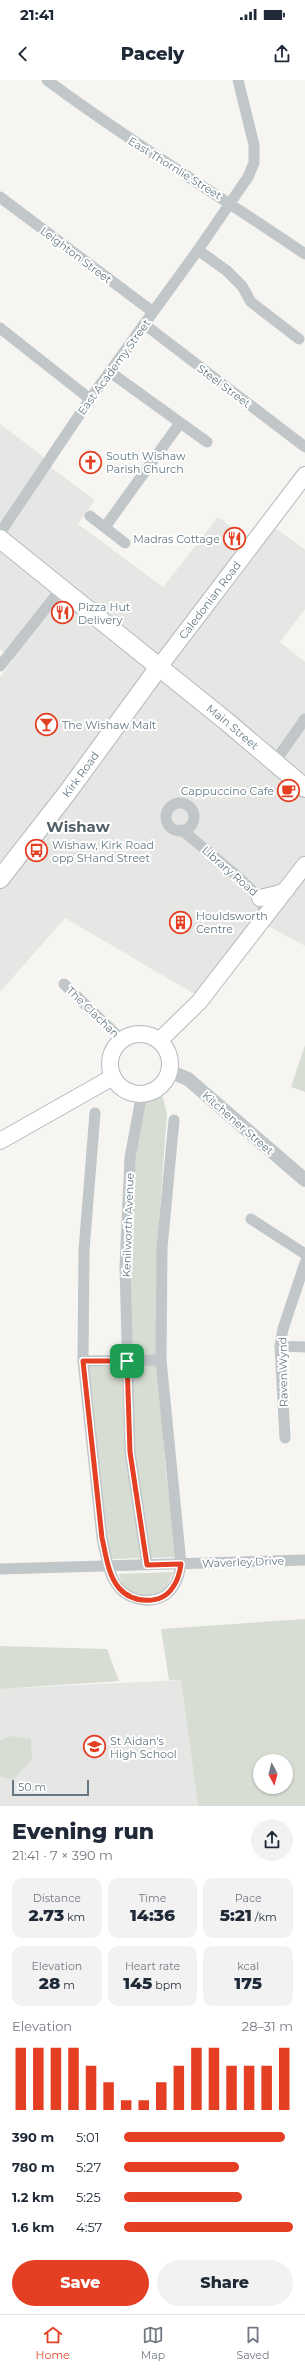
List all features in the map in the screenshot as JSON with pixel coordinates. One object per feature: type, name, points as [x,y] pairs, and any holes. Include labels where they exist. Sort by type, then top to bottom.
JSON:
[{"type":"main road","name":"Caledonian Road","points":[[159,667],[305,475]]},
{"type":"main road","name":"Main Street","points":[[0,539],[226,721],[305,788]]},
{"type":"main road","name":"Kirk Road","points":[[0,880],[67,793],[159,667]]},
{"type":"main road","points":[[160,1040],[199,1002],[305,865]]},
{"type":"main road","points":[[260,898],[281,894],[289,887]]},
{"type":"main road","points":[[134,1034],[148,1034],[160,1040],[167,1050],[170,1060],[169,1071],[160,1087],[146,1093],[127,1091],[117,1084],[110,1068],[110,1057],[114,1047],[121,1039],[134,1034]]},
{"type":"main road","points":[[0,1141],[113,1077]]},
{"type":"street","name":"East Thornlie Street","points":[[47,80],[109,126],[231,203],[305,254]]},
{"type":"street","name":"East Academy Street","points":[[0,533],[90,399],[231,203],[254,163],[254,146],[238,80]]},
{"type":"street","name":"Leighton Street","points":[[0,197],[153,312]]},
{"type":"street","points":[[198,250],[227,271],[242,286],[251,302],[298,339]]},
{"type":"street","name":"Steel Street","points":[[144,324],[305,447]]},
{"type":"street","points":[[0,328],[90,399]]},
{"type":"street","points":[[110,372],[206,442]]},
{"type":"street","points":[[105,527],[180,423]]},
{"type":"street","points":[[90,516],[125,543]]},
{"type":"street","points":[[0,666],[61,589]]},
{"type":"street","points":[[274,763],[305,720]]},
{"type":"street","name":"Library Road","points":[[182,830],[238,876],[260,898],[264,911],[262,919]]},
{"type":"street","name":"The Clachan","points":[[64,984],[121,1039]]},
{"type":"street","name":"Kitchener Street","points":[[169,1071],[188,1079],[305,1180]]},
{"type":"street","name":"Kenilworth Avenue","points":[[146,1093],[141,1098],[130,1158],[125,1266],[130,1452],[147,1565]]},
{"type":"street","points":[[95,1113],[84,1250],[83,1361],[102,1538],[108,1566],[119,1588],[128,1596],[139,1600],[155,1600],[167,1594],[176,1582],[181,1564],[161,1360],[162,1248],[174,1120]]},
{"type":"street","points":[[251,1219],[305,1254]]},
{"type":"street","name":"Raven Wynd","points":[[286,1438],[280,1346],[285,1321],[305,1263]]},
{"type":"street","points":[[280,1346],[305,1347]]},
{"type":"street","points":[[83,1361],[161,1360]]},
{"type":"street","name":"Waverley Drive","points":[[0,1569],[305,1560]]},
{"type":"shaded area","points":[[0,424],[40,454],[53,469],[95,500],[78,524],[163,587],[218,517],[243,536],[277,529],[305,550],[305,609],[280,642],[305,662],[305,946],[261,922],[203,999],[65,918],[0,992],[0,677],[13,660],[0,649]]},
{"type":"shaded area","points":[[305,1045],[305,1092],[291,1087]]},
{"type":"shaded area","points":[[145,1093],[162,1094],[167,1114],[157,1249],[156,1356],[132,1357],[128,1265],[134,1159]]},
{"type":"shaded area","points":[[158,1364],[166,1474],[177,1557],[149,1558],[133,1452],[130,1365]]},
{"type":"shaded area","points":[[88,1365],[124,1365],[142,1558],[111,1559],[106,1537]]},
{"type":"shaded area","points":[[173,1572],[165,1591],[143,1596],[136,1595],[125,1588],[119,1574]]},
{"type":"shaded area","points":[[305,1619],[305,1806],[198,1806],[181,1680],[169,1680],[161,1629]]},
{"type":"shaded area","points":[[0,1646],[107,1649],[119,1681],[0,1689]]},
{"type":"shaded area","name":"St Aidan's High School","points":[[181,1680],[198,1806],[0,1806],[0,1689]]},
{"type":"shaded area","points":[[9,1736],[31,1739],[32,1759],[13,1780],[0,1777],[0,1741]]},
{"type":"place","name":"South Wishaw Parish Church","points":[[90,462]]},
{"type":"place","name":"Madras Cottage","points":[[235,539]]},
{"type":"place","name":"Pizza Hut Delivery","points":[[63,613]]},
{"type":"place","name":"The Wishaw Malt","points":[[47,725]]},
{"type":"place","name":"Cappuccino Cafe","points":[[289,791]]},
{"type":"place","name":"Wishaw, Kirk Road opp SHand Street","points":[[37,851]]},
{"type":"place","name":"Houldsworth Centre","points":[[180,922]]},
{"type":"place","name":"St Aidan's High School","points":[[95,1747]]},
{"type":"district","name":"Wishaw","points":[[78,826]]},
{"type":"route","points":[[83,1361],[127,1361],[130,1452],[147,1565],[181,1564],[178,1577],[173,1588],[167,1594],[155,1600],[139,1600],[128,1596],[119,1588],[112,1577],[108,1566],[102,1538],[83,1361]]}]
